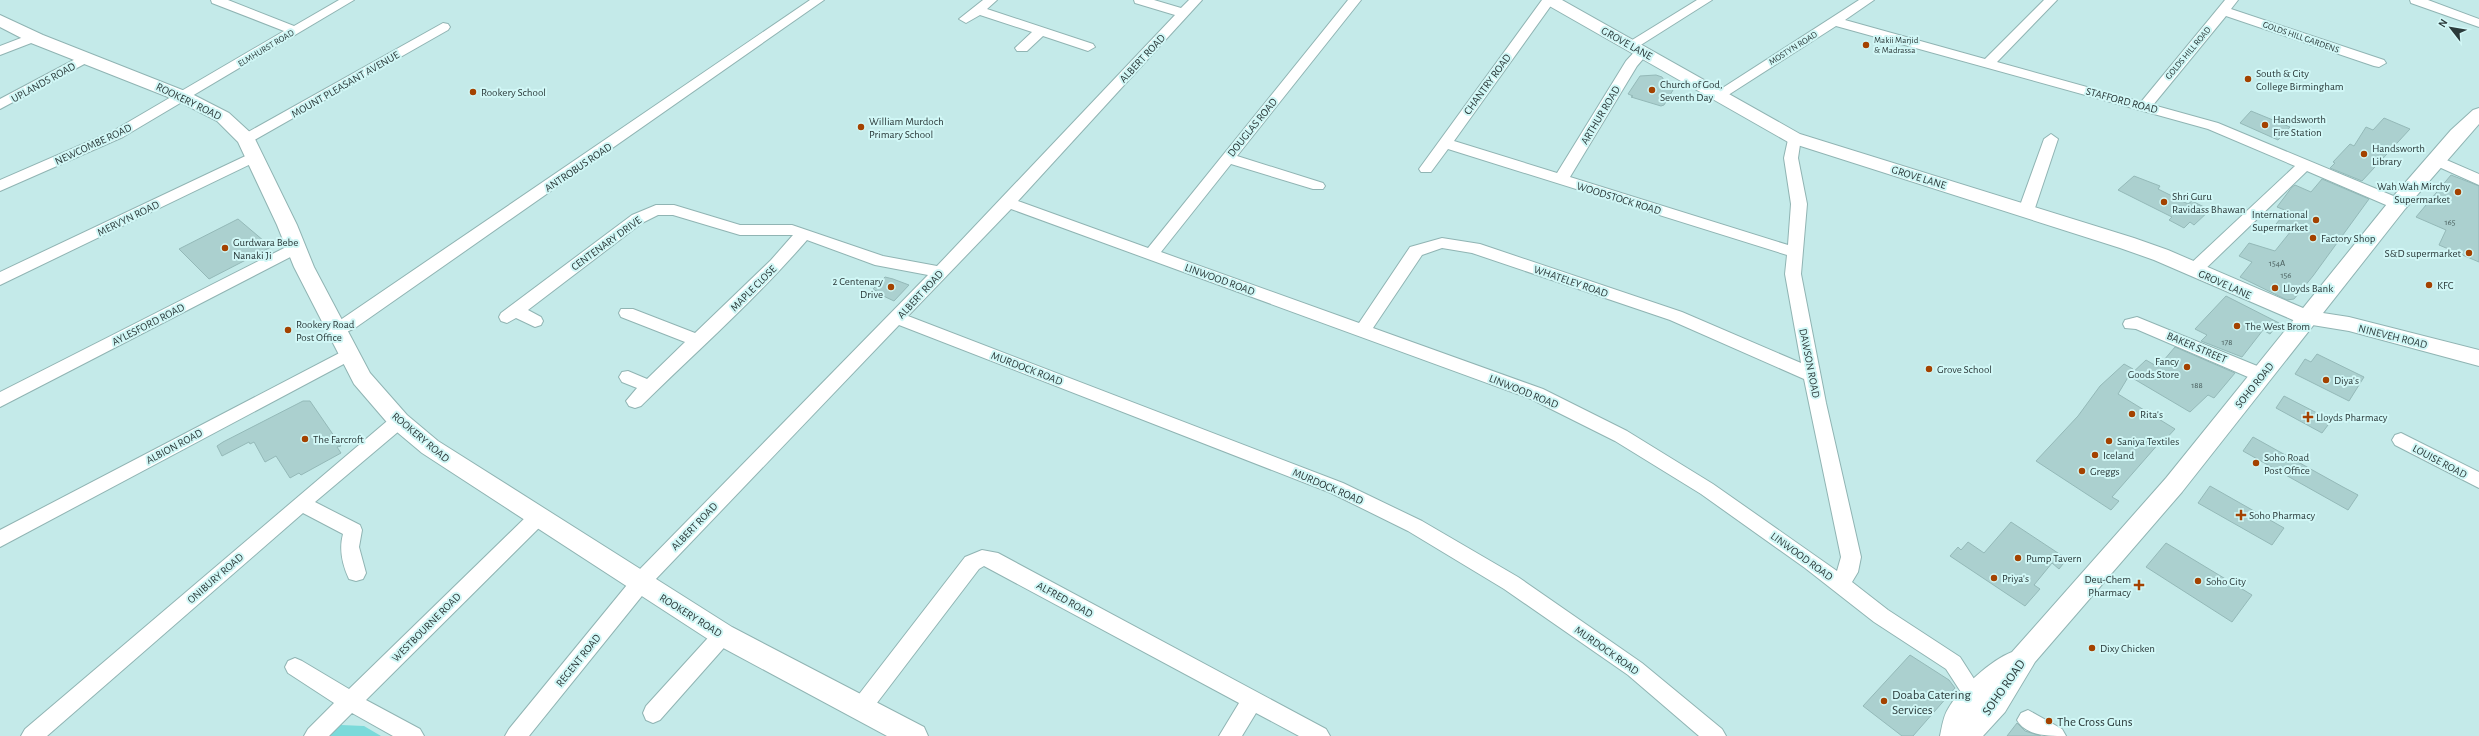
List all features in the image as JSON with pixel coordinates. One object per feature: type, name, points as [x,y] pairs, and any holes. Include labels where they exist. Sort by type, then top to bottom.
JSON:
[{"type":"main road","name":"ROOKERY ROAD","points":[[0,20],[34,37],[184,96],[224,116],[246,139],[256,156],[296,247],[336,331],[362,378],[399,421],[455,465],[723,635],[860,709],[914,736]]},
{"type":"main road","name":"SOHO ROAD","points":[[1966,731],[1995,703],[2026,654],[2174,485],[2398,204],[2435,160],[2479,114]]},
{"type":"main road","name":"SOHO ROAD","points":[[1966,731],[1975,696],[2026,654]]},
{"type":"street","points":[[217,0],[295,31]]},
{"type":"street","name":"ELMHURST ROAD","points":[[184,96],[348,0]]},
{"type":"street","name":"ANTROBUS ROAD","points":[[336,331],[368,311],[818,0]]},
{"type":"street","points":[[966,19],[991,0]]},
{"type":"street","points":[[1140,0],[1184,13]]},
{"type":"street","name":"ALBERT ROAD","points":[[640,583],[897,318],[939,272],[1008,203],[1196,0]]},
{"type":"street","name":"DOUGLAS ROAD","points":[[1151,254],[1355,0]]},
{"type":"street","name":"GROVE LANE","points":[[1549,0],[1794,138],[2128,244],[2307,318]]},
{"type":"street","name":"CHANTRY ROAD","points":[[1426,169],[1549,0]]},
{"type":"street","name":"ARTHUR ROAD","points":[[1561,179],[1631,64],[1637,49],[1706,0]]},
{"type":"street","name":"MOSTYN ROAD","points":[[1717,96],[1836,22],[1868,0]]},
{"type":"street","points":[[1988,63],[2051,0]]},
{"type":"street","name":"GOLDS HILL ROAD","points":[[2144,106],[2232,0]]},
{"type":"street","points":[[2416,0],[2479,22]]},
{"type":"street","points":[[978,10],[1088,47]]},
{"type":"street","name":"GOLDS HILL GARDENS","points":[[2223,11],[2379,63]]},
{"type":"street","name":"STAFFORD ROAD","points":[[1836,22],[2213,126],[2398,204]]},
{"type":"street","name":"MOUNT PLEASANT AVENUE","points":[[246,139],[304,108],[443,27]]},
{"type":"street","points":[[1022,48],[1042,31]]},
{"type":"street","points":[[0,51],[34,37]]},
{"type":"street","name":"UPLANDS ROAD","points":[[0,106],[85,58]]},
{"type":"street","name":"NEWCOMBE ROAD","points":[[0,186],[118,134],[184,96]]},
{"type":"street","name":"DAWSON ROAD","points":[[1794,138],[1791,158],[1799,204],[1793,274],[1812,375],[1851,557],[1848,572],[1839,583]]},
{"type":"street","points":[[2026,211],[2051,139]]},
{"type":"street","name":"WOODSTOCK ROAD","points":[[1444,143],[1794,252]]},
{"type":"street","name":"MERVYN ROAD","points":[[0,279],[256,156]]},
{"type":"street","points":[[1227,158],[1318,186]]},
{"type":"street","points":[[2435,160],[2479,180]]},
{"type":"street","points":[[2194,270],[2305,165]]},
{"type":"street","name":"LINWOOD ROAD","points":[[1008,203],[1537,394],[1620,436],[1707,489],[1839,583],[1881,616],[1953,663],[1975,696]]},
{"type":"street","name":"CENTENARY DRIVE","points":[[535,321],[512,314],[637,219],[656,210],[674,210],[740,230],[792,230],[881,261],[939,272]]},
{"type":"street","name":"MAPLE CLOSE","points":[[635,401],[700,341],[778,264],[804,233]]},
{"type":"street","name":"WHATELEY ROAD","points":[[1364,331],[1406,263],[1416,251],[1442,243],[1474,248],[1676,316],[1812,375]]},
{"type":"street","name":"AYLESFORD ROAD","points":[[0,400],[296,247]]},
{"type":"street","points":[[627,313],[700,341]]},
{"type":"street","name":"MURDOCK ROAD","points":[[897,318],[1337,488],[1415,526],[1511,583],[1635,669],[1716,736]]},
{"type":"street","name":"NINEVEH ROAD","points":[[2307,318],[2349,324],[2479,358]]},
{"type":"street","name":"BAKER STREET","points":[[2131,324],[2137,323],[2261,375]]},
{"type":"street","name":"ALBION ROAD","points":[[0,539],[349,354]]},
{"type":"street","points":[[628,377],[650,387]]},
{"type":"street","name":"ONIBURY ROAD","points":[[32,736],[301,503],[399,421]]},
{"type":"street","name":"LOUISE ROAD","points":[[2401,440],[2479,481]]},
{"type":"street","points":[[301,503],[352,530],[349,547],[356,573]]},
{"type":"street","name":"WESTBOURNE ROAD","points":[[316,736],[537,518]]},
{"type":"street","name":"ALFRED ROAD","points":[[860,709],[972,563],[982,558],[991,559],[1319,736]]},
{"type":"street","name":"REGENT ROAD","points":[[516,736],[640,583]]},
{"type":"street","points":[[653,713],[723,635]]},
{"type":"street","points":[[295,667],[351,702],[413,736]]},
{"type":"street","points":[[1230,736],[1252,701]]},
{"type":"street","points":[[2028,720],[2055,736]]},
{"type":"shaded area","points":[[341,725],[364,726],[381,736],[329,736]]},
{"type":"building","name":"Church of God, Seventh Day","points":[[1656,75],[1662,77],[1665,82],[1676,85],[1664,105],[1661,106],[1631,97],[1633,96],[1628,94],[1640,76]]},
{"type":"building","name":"Handsworth Fire Station","points":[[2251,111],[2290,127],[2278,140],[2240,123]]},
{"type":"building","name":"Handsworth Library","points":[[2384,118],[2410,129],[2362,181],[2330,168],[2335,163],[2333,162],[2350,144],[2354,146],[2366,127],[2373,130]]},
{"type":"building","points":[[2451,175],[2479,186],[2479,262],[2439,245],[2446,230],[2416,217]]},
{"type":"building","name":"Shri Guru Ravidass Bhawan","points":[[2134,176],[2160,186],[2158,189],[2188,204],[2192,201],[2210,210],[2194,225],[2190,222],[2184,228],[2169,220],[2172,217],[2118,190]]},
{"type":"building","points":[[2322,179],[2369,199],[2313,276],[2294,299],[2287,300],[2240,277],[2252,262],[2239,256],[2249,243],[2275,251],[2291,231],[2276,224],[2287,211],[2277,207],[2292,187],[2295,185],[2311,192]]},
{"type":"building","name":"Gurdwara Bebe Nanaki Ji","points":[[238,219],[271,247],[209,279],[179,249]]},
{"type":"building","name":"2 Centenary Drive","points":[[885,277],[909,285],[894,301],[877,293],[878,292],[873,289]]},
{"type":"building","points":[[2226,296],[2279,323],[2270,334],[2263,330],[2242,357],[2201,341],[2207,335],[2195,329]]},
{"type":"building","points":[[2175,347],[2235,373],[2214,398],[2208,395],[2190,412],[2129,376],[2146,360],[2158,367]]},
{"type":"building","name":"Diya's","points":[[2317,354],[2364,377],[2349,401],[2295,374],[2305,359],[2311,362]]},
{"type":"building","points":[[2124,364],[2133,369],[2118,394],[2175,429],[2162,443],[2160,442],[2112,497],[2119,501],[2111,510],[2036,461],[2078,416],[2100,386]]},
{"type":"building","name":"Lloyds Pharmacy","points":[[2284,396],[2331,421],[2322,433],[2276,408]]},
{"type":"building","name":"The Farcroft","points":[[303,401],[310,401],[341,446],[337,447],[341,453],[301,475],[299,473],[290,478],[276,456],[265,462],[254,442],[250,444],[249,442],[222,456],[217,446]]},
{"type":"building","points":[[2253,437],[2358,495],[2348,510],[2243,451]]},
{"type":"building","name":"Soho Pharmacy","points":[[2210,486],[2284,528],[2272,545],[2198,503]]},
{"type":"building","points":[[2011,522],[2067,559],[2059,569],[2052,563],[2034,585],[2040,589],[2025,606],[1950,556],[1958,547],[1961,550],[1968,542],[1984,553]]},
{"type":"building","name":"Soho City","points":[[2166,543],[2252,595],[2232,622],[2146,567]]},
{"type":"building","points":[[1910,655],[1949,680],[1955,688],[1913,736],[1902,736],[1863,706]]},
{"type":"building","points":[[2017,723],[2025,731],[2041,736],[2007,736]]},
{"type":"place","name":"Makii Marjid & Madrassa","points":[[1866,45]]},
{"type":"place","name":"South & City College Birmingham","points":[[2248,79]]},
{"type":"place","name":"Church of God, Seventh Day","points":[[1652,90]]},
{"type":"place","name":"Rookery School","points":[[473,92]]},
{"type":"place","name":"Handsworth Fire Station","points":[[2265,125]]},
{"type":"place","name":"William Murdoch Primary School","points":[[861,127]]},
{"type":"place","name":"Handsworth Library","points":[[2364,154]]},
{"type":"place","name":"Wah Wah Mirchy Supermarket","points":[[2458,192]]},
{"type":"place","name":"Shri Guru Ravidass Bhawan","points":[[2164,202]]},
{"type":"place","name":"International Supermarket","points":[[2316,220]]},
{"type":"place","name":"Factory Shop","points":[[2313,238]]},
{"type":"place","name":"Gurdwara Bebe Nanaki Ji","points":[[225,248]]},
{"type":"place","name":"S&D supermarket","points":[[2469,253]]},
{"type":"place","name":"KFC","points":[[2429,285]]},
{"type":"place","name":"2 Centenary Drive","points":[[891,287]]},
{"type":"place","name":"Lloyds Bank","points":[[2275,288]]},
{"type":"place","name":"The West Brom","points":[[2237,326]]},
{"type":"place","name":"Rookery Road Post Office","points":[[288,330]]},
{"type":"place","name":"Fancy Goods Store","points":[[2187,367]]},
{"type":"place","name":"Grove School","points":[[1929,369]]},
{"type":"place","name":"Diya's","points":[[2326,380]]},
{"type":"place","name":"Rita's","points":[[2132,414]]},
{"type":"place","name":"Lloyds Pharmacy","points":[[2308,417]]},
{"type":"place","name":"The Farcroft","points":[[305,439]]},
{"type":"place","name":"Saniya Textiles","points":[[2109,441]]},
{"type":"place","name":"Iceland","points":[[2095,455]]},
{"type":"place","name":"Soho Road Post Office","points":[[2256,463]]},
{"type":"place","name":"Greggs","points":[[2082,471]]},
{"type":"place","name":"Soho Pharmacy","points":[[2241,515]]},
{"type":"place","name":"Pump Tavern","points":[[2018,558]]},
{"type":"place","name":"Priya's","points":[[1994,578]]},
{"type":"place","name":"Soho City","points":[[2198,581]]},
{"type":"place","name":"Deu-Chem Pharmacy","points":[[2139,585]]},
{"type":"place","name":"Dixy Chicken","points":[[2092,648]]},
{"type":"place","name":"Doaba Catering Services","points":[[1884,701]]},
{"type":"place","name":"The Cross Guns","points":[[2049,721]]}]
